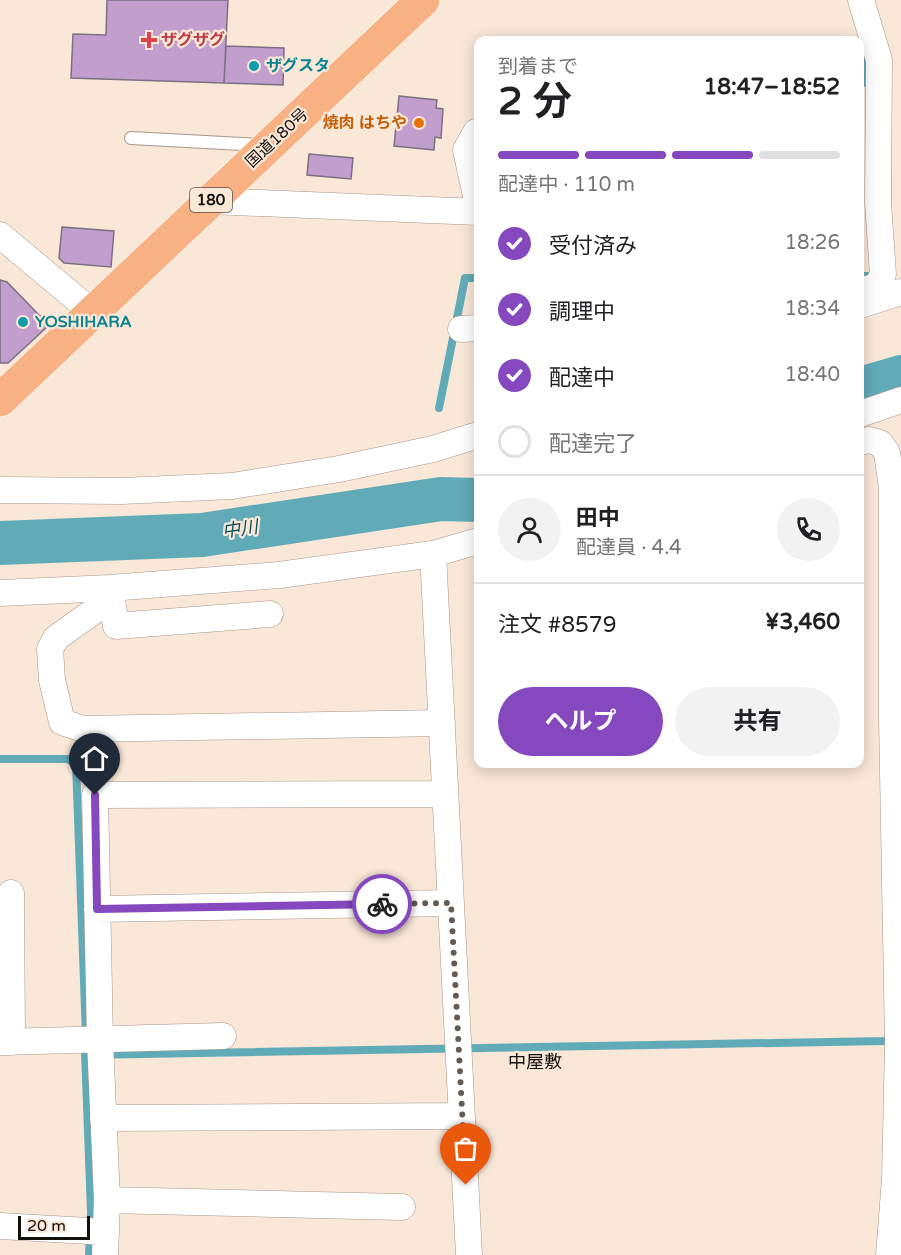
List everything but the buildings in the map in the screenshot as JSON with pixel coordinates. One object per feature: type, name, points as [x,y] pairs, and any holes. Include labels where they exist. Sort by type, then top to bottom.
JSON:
[{"type":"highway","name":"国道180号","points":[[0,400],[423,0]]},
{"type":"street","points":[[861,0],[879,60],[869,122],[869,203],[883,274],[877,286],[864,290]]},
{"type":"street","points":[[474,136],[466,150],[474,187]]},
{"type":"street","points":[[210,201],[474,212]]},
{"type":"street","points":[[0,235],[92,312]]},
{"type":"street","points":[[864,305],[901,292]]},
{"type":"street","points":[[864,413],[901,400]]},
{"type":"street","points":[[0,490],[122,491],[232,486],[349,467],[433,449],[474,436]]},
{"type":"street","points":[[864,441],[880,443],[887,453],[892,487],[892,717],[898,1038],[895,1179],[889,1255]]},
{"type":"street","points":[[0,593],[110,588],[279,575],[433,554],[474,542]]},
{"type":"street","points":[[433,554],[469,1255]]},
{"type":"street","points":[[110,588],[116,626],[270,614]]},
{"type":"street","points":[[110,588],[94,611],[56,638],[50,649],[51,680],[62,722],[83,729],[442,723]]},
{"type":"street","points":[[0,1227],[97,1237],[107,1200],[103,1118],[94,1046],[97,909],[95,795],[445,794]]},
{"type":"street","points":[[10,893],[6,1042],[94,1046],[223,1036]]},
{"type":"street","points":[[97,909],[451,903]]},
{"type":"street","points":[[103,1118],[462,1116]]},
{"type":"street","points":[[107,1200],[402,1206]]},
{"type":"lane","points":[[131,138],[269,146]]},
{"type":"waterway","points":[[865,50],[866,83]]},
{"type":"waterway","points":[[864,276],[873,274]]},
{"type":"waterway","points":[[439,408],[465,278],[474,278]]},
{"type":"waterway","name":"中川","points":[[864,388],[901,377]]},
{"type":"waterway","name":"中川","points":[[864,384],[868,387]]},
{"type":"waterway","name":"中川","points":[[0,543],[202,535],[441,499],[474,500]]},
{"type":"waterway","points":[[0,759],[68,759],[76,764],[86,1036]]},
{"type":"waterway","points":[[85,1055],[884,1041],[894,1039]]},
{"type":"waterway","points":[[85,1051],[91,1212],[89,1255]]},
{"type":"way so far","points":[[382,904],[451,903],[466,1185]]},
{"type":"place","name":"ザグザグ","points":[[149,40]]},
{"type":"place","name":"ザグスタ","points":[[254,66]]},
{"type":"place","name":"焼肉 はちや","points":[[419,123]]},
{"type":"place","name":"YOSHIHARA","points":[[23,322]]},
{"type":"district","name":"中屋敷","points":[[535,1062]]},
{"type":"route","points":[[95,795],[97,909],[382,904]]}]
